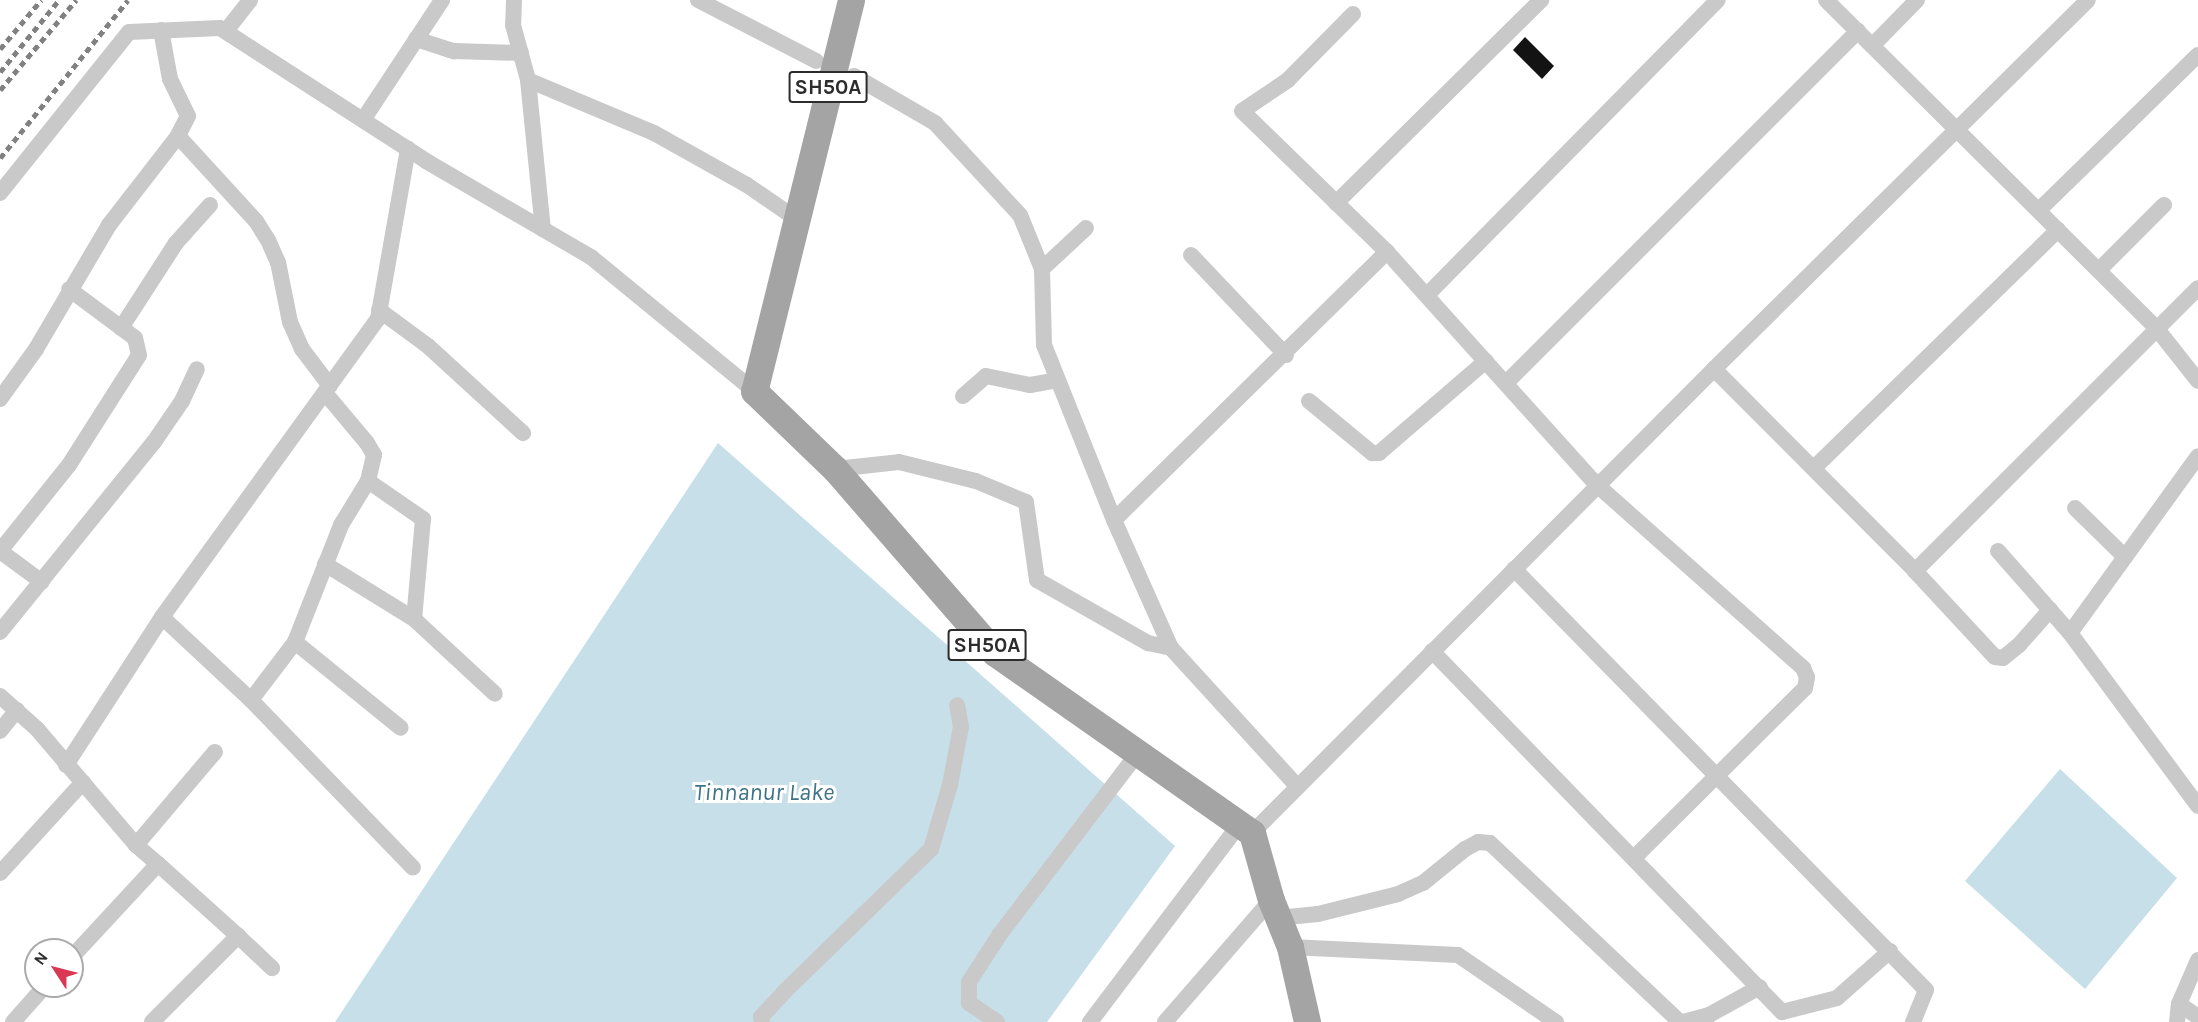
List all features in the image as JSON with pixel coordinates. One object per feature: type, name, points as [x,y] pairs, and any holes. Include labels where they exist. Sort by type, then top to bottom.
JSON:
[{"type":"main road","name":"SH50A","points":[[850,0],[753,391],[835,469],[994,653],[1246,828]]},
{"type":"main road","points":[[1246,828],[1290,948],[1307,1022]]},
{"type":"street","points":[[226,31],[250,0]]},
{"type":"street","points":[[363,120],[442,0]]},
{"type":"street","points":[[513,0],[513,25],[528,80],[543,230]]},
{"type":"street","points":[[698,0],[816,61]]},
{"type":"street","points":[[1336,203],[1541,0]]},
{"type":"street","points":[[1427,295],[1718,0]]},
{"type":"street","points":[[1826,0],[1959,129],[2157,329],[2198,381]]},
{"type":"street","points":[[1873,45],[1917,0]]},
{"type":"street","points":[[1090,1022],[1246,828],[1298,787],[1597,485],[2088,0]]},
{"type":"street","points":[[1353,14],[1288,80],[1242,111],[1387,252],[1597,485],[1803,668],[1805,688],[1719,777],[1634,858]]},
{"type":"street","points":[[0,399],[36,349],[69,289],[109,225],[177,136],[188,116],[170,80],[161,30]]},
{"type":"street","points":[[0,193],[129,32],[226,31],[408,149],[591,257],[753,391]]},
{"type":"street","points":[[1506,383],[1857,31]]},
{"type":"street","points":[[416,39],[454,51],[521,53]]},
{"type":"street","points":[[2040,210],[2198,56]]},
{"type":"street","points":[[854,76],[934,123],[1020,215],[1042,269],[1044,345],[1114,520],[1171,648],[1298,787]]},
{"type":"street","points":[[528,80],[654,133],[747,185],[795,218]]},
{"type":"street","points":[[177,136],[256,221],[268,240],[278,262],[290,322],[302,350],[327,390],[367,442],[374,455],[368,481],[341,525],[295,642],[251,700]]},
{"type":"street","points":[[66,765],[162,617],[378,319],[408,149]]},
{"type":"street","points":[[122,328],[176,243],[210,205]]},
{"type":"street","points":[[2099,270],[2164,205]]},
{"type":"street","points":[[1042,269],[1086,228]]},
{"type":"street","points":[[1814,468],[2058,230]]},
{"type":"street","points":[[1114,520],[1286,355],[1387,252]]},
{"type":"street","points":[[1191,255],[1286,355]]},
{"type":"street","points":[[1915,571],[2198,288]]},
{"type":"street","points":[[42,582],[0,551],[69,465],[135,367],[138,346],[135,338],[69,289]]},
{"type":"street","points":[[379,310],[428,346],[524,434]]},
{"type":"street","points":[[1309,401],[1372,453],[1379,453],[1486,361]]},
{"type":"street","points":[[0,632],[154,442],[182,401],[196,369]]},
{"type":"street","points":[[1714,369],[1915,571],[1995,657],[2003,658],[2019,645],[2050,610]]},
{"type":"street","points":[[963,396],[986,376],[1030,385],[1058,380]]},
{"type":"street","points":[[2070,633],[2198,456]]},
{"type":"street","points":[[835,469],[899,462],[976,481],[1026,502],[1037,580],[1148,643],[1171,648]]},
{"type":"street","points":[[368,481],[423,519],[414,619]]},
{"type":"street","points":[[2075,508],[2125,557]]},
{"type":"street","points":[[1998,551],[2070,633],[2198,806]]},
{"type":"street","points":[[325,564],[414,619],[495,694]]},
{"type":"street","points":[[1514,569],[1926,990],[1913,1022]]},
{"type":"street","points":[[162,617],[251,700],[413,868]]},
{"type":"street","points":[[295,642],[401,728]]},
{"type":"street","points":[[1432,651],[1760,987],[1778,1017],[1836,998],[1890,951]]},
{"type":"street","points":[[0,696],[17,710],[83,782],[136,845],[272,968]]},
{"type":"street","points":[[762,1022],[761,1017],[784,992],[931,849],[950,784],[961,728],[957,705]]},
{"type":"street","points":[[0,731],[17,710]]},
{"type":"street","points":[[136,845],[215,752]]},
{"type":"street","points":[[997,1022],[969,1003],[969,982],[1000,934],[1138,753]]},
{"type":"street","points":[[0,873],[83,782]]},
{"type":"street","points":[[1165,1022],[1274,909],[1318,914],[1398,894],[1423,883],[1465,849],[1478,842],[1490,843],[1682,1022],[1709,1015],[1760,987]]},
{"type":"street","points":[[84,944],[158,864]]},
{"type":"street","points":[[152,1022],[238,936]]},
{"type":"street","points":[[1290,948],[1458,955],[1556,1022]]},
{"type":"street","points":[[2177,1022],[2179,1004],[2198,960]]},
{"type":"street","points":[[13,1022],[34,998]]},
{"type":"street","points":[[2179,1004],[2198,1017]]},
{"type":"water","name":"Tinnanur Lake","points":[[718,443],[1175,846],[1047,1022],[335,1022]]},
{"type":"water","points":[[2060,769],[2177,878],[2085,989],[1965,881]]},
{"type":"building","points":[[1525,37],[1554,66],[1542,79],[1513,50]]},
{"type":"railway","points":[[0,49],[41,0]]},
{"type":"railway","points":[[0,72],[59,0]]},
{"type":"railway","points":[[0,90],[76,0]]},
{"type":"railway","points":[[0,158],[128,0]]}]
